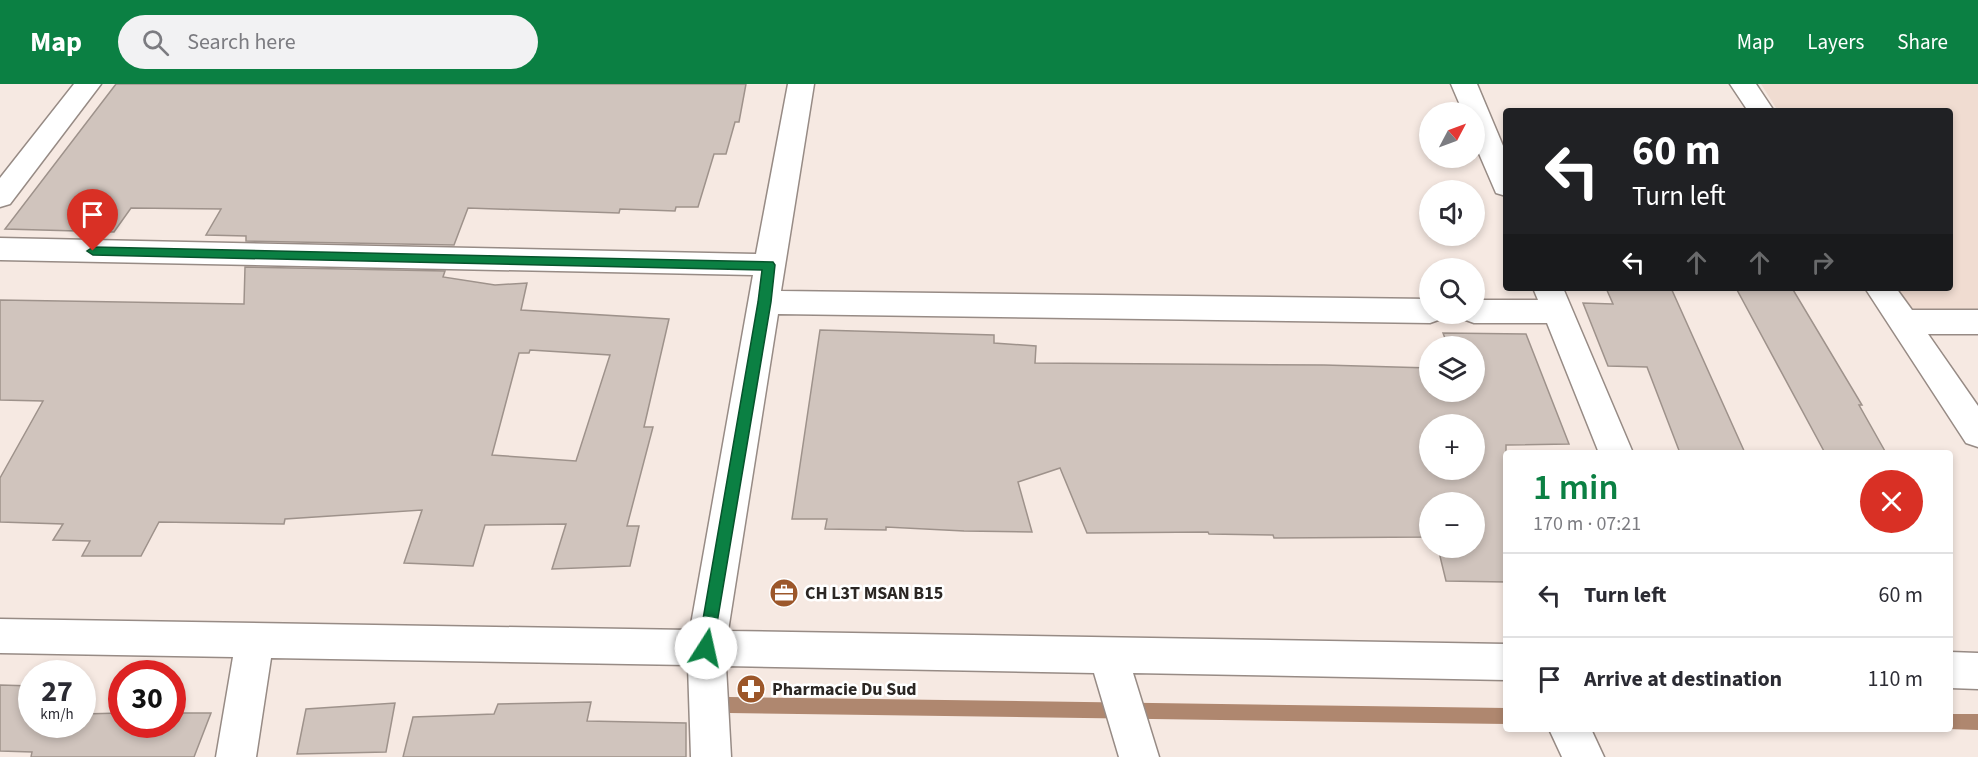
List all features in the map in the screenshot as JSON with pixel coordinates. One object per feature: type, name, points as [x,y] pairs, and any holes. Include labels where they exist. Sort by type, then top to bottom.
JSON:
[{"type":"street","points":[[0,197],[88,84]]},
{"type":"street","points":[[711,757],[706,648],[801,84]]},
{"type":"street","points":[[1464,84],[1503,179]]},
{"type":"street","points":[[1743,84],[1759,108]]},
{"type":"street","points":[[0,249],[769,265]]},
{"type":"street","points":[[1882,291],[1978,433]]},
{"type":"street","points":[[1485,309],[1553,300],[1615,450]]},
{"type":"street","points":[[765,302],[1419,311]]},
{"type":"street","points":[[1903,322],[1978,322]]},
{"type":"street","points":[[0,636],[1503,662]]},
{"type":"street","points":[[236,757],[255,640]]},
{"type":"street","points":[[1108,656],[1139,757]]},
{"type":"street","points":[[1953,670],[1978,671]]},
{"type":"street","points":[[1571,732],[1584,757]]},
{"type":"shaded area","points":[[1761,84],[1978,84],[1978,312],[1905,313],[1891,291],[1953,291],[1953,108],[1776,108]]},
{"type":"building","points":[[116,84],[746,84],[739,122],[735,122],[726,154],[714,154],[698,207],[676,207],[675,211],[620,209],[619,213],[468,208],[454,245],[246,241],[246,236],[206,235],[221,209],[131,208],[114,232],[5,229]]},
{"type":"building","points":[[245,267],[445,271],[443,277],[495,285],[527,283],[521,310],[669,319],[644,427],[653,427],[627,526],[639,526],[630,566],[552,569],[566,524],[485,525],[473,566],[404,563],[422,510],[285,519],[284,524],[159,522],[141,556],[82,556],[90,541],[53,540],[63,524],[0,522],[0,478],[43,401],[0,400],[0,300],[244,304]],"holes":[[[530,350],[610,355],[576,461],[492,455],[519,353],[529,353]]]},
{"type":"building","points":[[1607,291],[1672,291],[1744,450],[1679,450],[1647,367],[1608,366],[1583,303],[1613,304]]},
{"type":"building","points":[[1738,291],[1794,291],[1862,405],[1859,405],[1884,450],[1823,450]]},
{"type":"building","points":[[820,330],[994,335],[994,343],[1036,346],[1035,363],[1419,368],[1419,402],[1485,402],[1485,336],[1444,336],[1443,333],[1526,334],[1569,444],[1506,445],[1506,450],[1503,450],[1503,582],[1446,581],[1440,558],[1485,558],[1485,492],[1419,492],[1419,537],[1274,538],[1273,535],[1209,534],[1208,532],[1087,533],[1060,468],[1018,482],[1032,532],[886,527],[886,530],[825,529],[827,519],[792,519]]},
{"type":"building","points":[[0,685],[18,686],[18,738],[96,738],[96,714],[108,713],[108,738],[186,738],[186,713],[211,713],[194,757],[31,757],[32,752],[0,751]]},
{"type":"building","points":[[591,702],[587,721],[686,723],[686,757],[403,757],[413,717],[494,714],[498,704]]},
{"type":"building","points":[[395,703],[386,752],[297,754],[306,709]]},
{"type":"waterway","points":[[729,705],[1503,716]]},
{"type":"waterway","points":[[1953,722],[1978,722]]},
{"type":"place","name":"CH L3T MSAN B15","points":[[784,593]]},
{"type":"place","name":"Pharmacie Du Sud","points":[[751,689]]},
{"type":"route","points":[[93,251],[769,265],[765,302],[706,648]]}]
